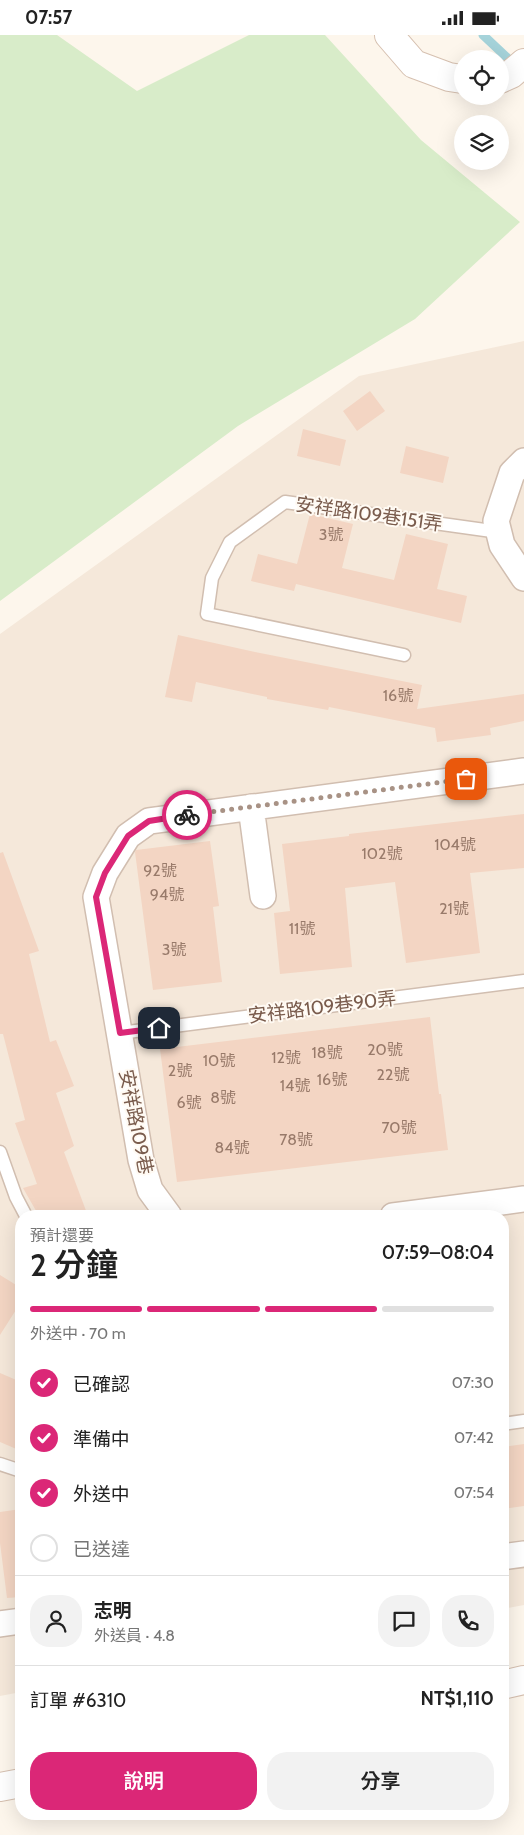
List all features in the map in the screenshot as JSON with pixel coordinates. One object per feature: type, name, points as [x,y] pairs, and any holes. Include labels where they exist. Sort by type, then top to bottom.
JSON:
[{"type":"street","points":[[389,35],[414,64],[454,78]]},
{"type":"street","points":[[509,75],[524,63]]},
{"type":"street","points":[[524,461],[512,473],[496,521],[502,545],[524,578]]},
{"type":"street","name":"安祥路109巷","points":[[164,1210],[150,1190],[141,1159],[96,897],[105,873],[128,836],[149,821],[524,771]]},
{"type":"street","points":[[251,807],[263,896]]},
{"type":"street","points":[[439,1210],[524,1199]]},
{"type":"street","points":[[509,1556],[524,1554]]},
{"type":"street","points":[[0,1624],[15,1622]]},
{"type":"street","points":[[509,1683],[524,1680]]},
{"type":"street","points":[[0,1787],[15,1784]]},
{"type":"lane","name":"安祥路109巷151弄","points":[[404,655],[207,614],[212,578],[230,542],[285,502],[499,532]]},
{"type":"lane","name":"安祥路109巷90弄","points":[[120,1033],[524,981]]},
{"type":"lane","points":[[0,1152],[16,1197],[23,1210]]},
{"type":"lane","points":[[509,1423],[524,1421]]},
{"type":"lane","points":[[0,1464],[15,1469]]},
{"type":"shaded area","points":[[524,341],[524,1605],[509,1608],[509,1210],[15,1210],[15,1693],[0,1696],[0,634],[359,376]]},
{"type":"green space","points":[[0,35],[57,35],[137,91],[249,35],[325,35],[421,140],[454,167],[454,170],[457,170],[520,222],[415,319],[238,426],[0,601]]},
{"type":"building","points":[[370,391],[385,411],[357,431],[343,411]]},
{"type":"building","points":[[303,429],[346,440],[340,466],[297,456]]},
{"type":"building","points":[[406,446],[449,457],[443,483],[400,473]]},
{"type":"building","points":[[310,514],[353,524],[342,568],[394,580],[406,534],[448,544],[437,589],[467,596],[461,623],[296,584],[294,591],[251,581],[258,554],[297,564]]},
{"type":"building","points":[[178,635],[422,685],[417,709],[524,694],[524,721],[490,728],[491,735],[437,742],[435,728],[329,707],[328,710],[267,699],[267,697],[196,682],[192,702],[165,697]]},
{"type":"building","points":[[524,814],[524,868],[470,873],[480,953],[406,963],[395,882],[345,888],[352,967],[280,974],[274,913],[290,911],[282,844],[349,836],[349,834]]},
{"type":"building","points":[[210,841],[219,906],[213,907],[222,982],[153,990],[135,852],[136,850]]},
{"type":"building","points":[[3,852],[39,951],[29,954],[50,1042],[56,1040],[74,1086],[56,1093],[74,1146],[64,1152],[86,1210],[36,1210],[23,1188],[37,1184],[15,1123],[25,1120],[3,1034],[0,1034],[0,853]]},
{"type":"building","points":[[430,1017],[448,1150],[177,1182],[160,1049]]},
{"type":"building","points":[[0,1275],[15,1284],[15,1311],[0,1335]]},
{"type":"building","points":[[0,1373],[15,1379],[15,1448],[0,1442]]},
{"type":"building","points":[[524,1444],[524,1506],[509,1508],[509,1446]]},
{"type":"building","points":[[15,1510],[15,1597],[7,1598],[0,1543],[0,1512]]},
{"type":"waterway","points":[[483,35],[516,66]]},
{"type":"way so far","points":[[187,815],[466,779]]},
{"type":"route","points":[[159,1028],[120,1033],[96,897],[105,873],[128,836],[149,821],[187,815]]}]
